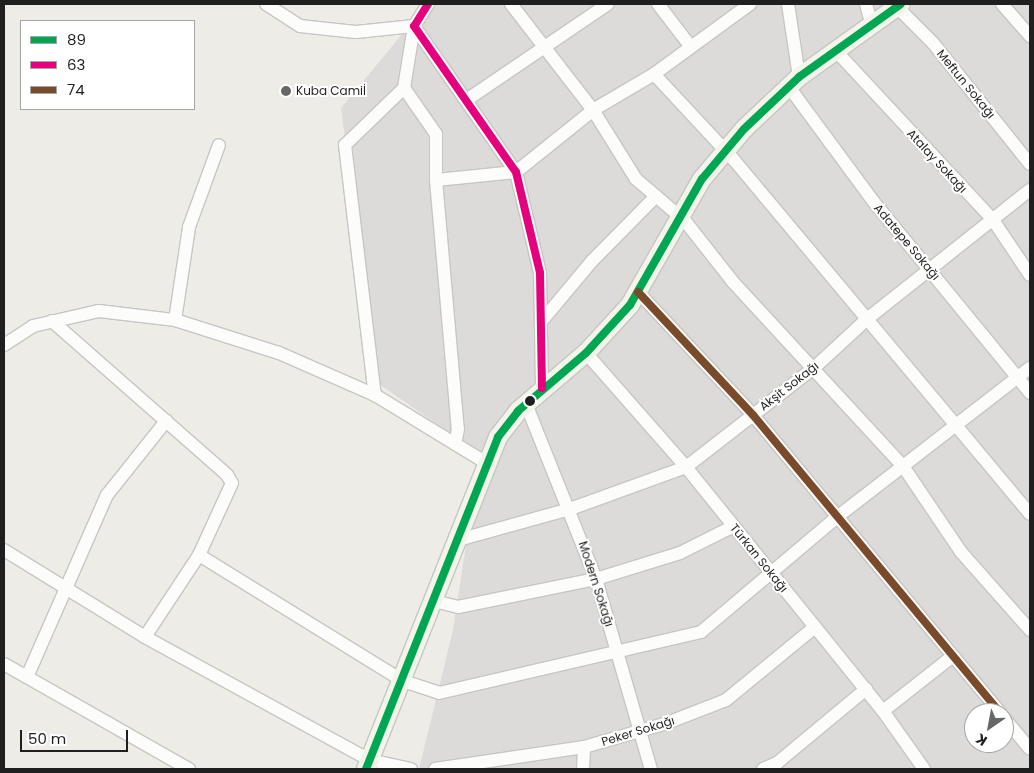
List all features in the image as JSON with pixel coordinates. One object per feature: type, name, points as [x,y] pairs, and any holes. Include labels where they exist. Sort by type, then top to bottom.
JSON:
[{"type":"street","points":[[266,4],[300,26],[356,32],[414,26]]},
{"type":"street","points":[[375,395],[346,145],[404,88],[414,26],[428,4]]},
{"type":"street","points":[[511,4],[593,110],[636,179],[681,217],[733,282],[815,367],[903,466],[961,552],[1030,630]]},
{"type":"street","points":[[468,99],[608,4]]},
{"type":"street","points":[[658,4],[691,47]]},
{"type":"street","points":[[436,180],[516,172],[593,110],[654,74],[750,4]]},
{"type":"street","points":[[788,4],[794,82]]},
{"type":"street","points":[[866,4],[872,26]]},
{"type":"street","points":[[1002,4],[1030,36]]},
{"type":"street","points":[[368,765],[403,681],[498,437],[542,388],[586,353],[638,292],[702,179],[744,129],[794,82],[899,5]]},
{"type":"street","name":"Meftun Sokağı","points":[[899,5],[933,43],[1030,164]]},
{"type":"street","points":[[414,26],[468,99],[516,172],[540,273],[542,388]]},
{"type":"street","name":"Atalay Sokağı","points":[[837,52],[993,220],[1030,275]]},
{"type":"street","points":[[654,74],[725,151],[1030,514]]},
{"type":"street","name":"Adatepe Sokağı","points":[[794,82],[873,201],[1030,393]]},
{"type":"street","points":[[404,88],[436,134],[436,180],[458,429],[454,444]]},
{"type":"street","points":[[175,320],[189,227],[218,145]]},
{"type":"street","name":"Akşit Sokağı","points":[[458,540],[570,509],[686,467],[815,367],[867,319],[1030,190]]},
{"type":"street","points":[[541,322],[592,261],[656,196]]},
{"type":"street","points":[[638,292],[753,414],[992,703]]},
{"type":"street","points":[[4,345],[33,326],[99,311],[175,320],[279,353],[375,395],[488,464]]},
{"type":"street","points":[[52,321],[228,475],[232,483],[229,495],[199,555],[145,636]]},
{"type":"street","name":"Türkan Sokağı","points":[[586,353],[686,467],[734,526],[883,711],[924,769]]},
{"type":"street","points":[[199,555],[403,681],[439,693],[547,665],[618,652],[701,632],[837,517],[1030,368]]},
{"type":"street","name":"Modern Sokağı","points":[[526,404],[570,509],[596,580],[651,769]]},
{"type":"street","points":[[27,677],[64,587],[108,495],[166,421]]},
{"type":"street","points":[[434,601],[458,607],[596,580],[680,553],[734,526]]},
{"type":"street","points":[[4,550],[145,636],[368,765],[411,769]]},
{"type":"street","name":"Peker Sokağı","points":[[434,769],[500,766],[584,747],[641,731],[726,700],[816,627]]},
{"type":"street","points":[[883,711],[952,656]]},
{"type":"street","points":[[5,666],[189,769]]},
{"type":"street","points":[[763,769],[777,763],[866,690]]},
{"type":"street","points":[[1014,730],[1030,749]]},
{"type":"street","points":[[583,769],[584,747]]},
{"type":"shaded area","points":[[427,4],[1030,4],[1030,769],[419,769],[453,630],[480,454],[376,382],[341,108]]},
{"type":"transit line","name":"63","points":[[428,4],[414,26],[516,172],[540,273],[542,388]]},
{"type":"transit line","name":"89","points":[[366,769],[498,437],[518,411],[586,353],[630,305],[702,179],[744,129],[799,77],[901,4]]},
{"type":"transit line","name":"74","points":[[638,292],[753,415],[992,703]]},
{"type":"place","name":"Kuba Camiİ","points":[[286,91]]}]
